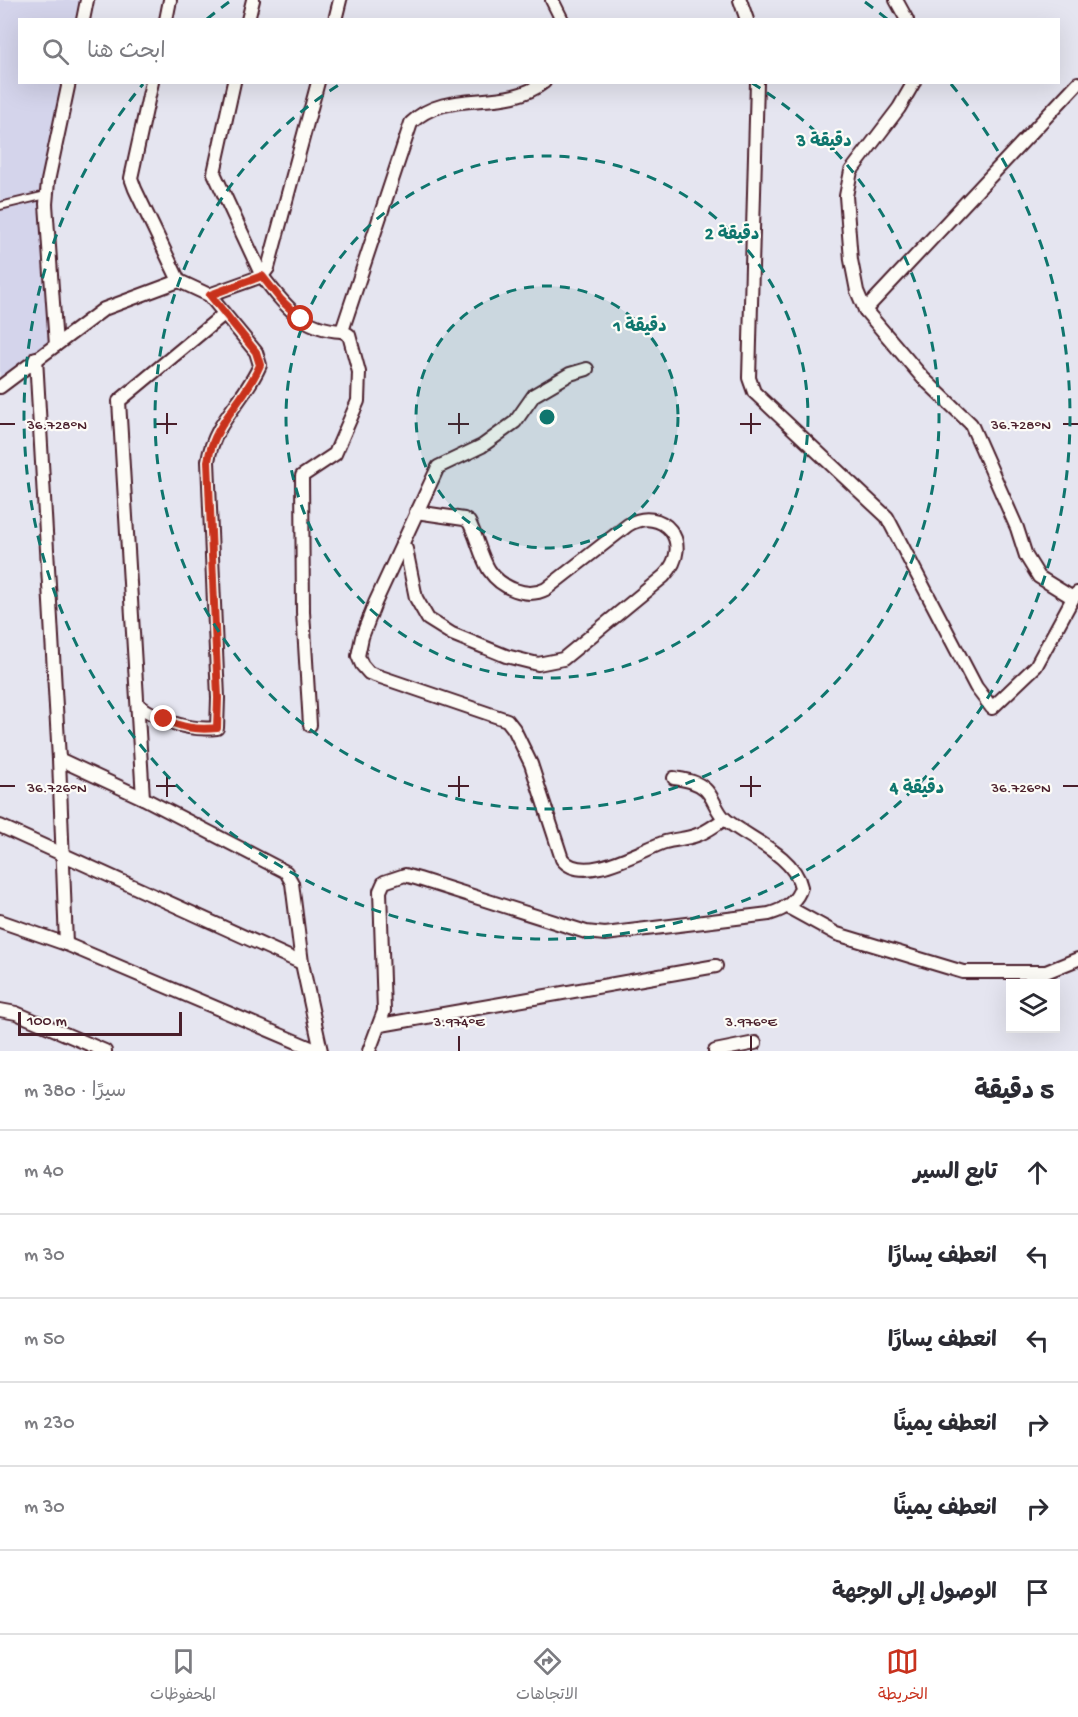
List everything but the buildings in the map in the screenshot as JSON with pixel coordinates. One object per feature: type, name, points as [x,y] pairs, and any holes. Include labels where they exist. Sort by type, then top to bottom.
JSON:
[{"type":"street","points":[[83,18],[87,0]]},
{"type":"street","points":[[166,18],[170,0]]},
{"type":"street","points":[[248,18],[253,0]]},
{"type":"street","points":[[335,18],[340,0]]},
{"type":"street","points":[[552,0],[561,18]]},
{"type":"street","points":[[740,0],[746,18]]},
{"type":"street","points":[[896,0],[906,18]]},
{"type":"street","points":[[865,310],[1078,83]]},
{"type":"street","points":[[56,345],[47,250],[47,195],[69,84]]},
{"type":"street","points":[[138,705],[180,727],[198,730],[217,728],[218,698],[208,461],[219,426],[239,403],[260,365],[256,352],[210,295],[179,281],[131,178],[152,84]]},
{"type":"street","points":[[234,84],[214,169],[262,276],[281,300],[301,319],[320,330],[342,331],[349,335],[356,354],[359,372],[358,401],[335,454],[302,476],[303,612],[310,724]]},
{"type":"street","points":[[210,295],[262,276],[268,268],[317,84]]},
{"type":"street","points":[[342,331],[411,123],[430,108],[517,97],[540,84]]},
{"type":"street","points":[[757,84],[749,378],[754,392],[887,517],[976,687],[992,708],[1036,666],[1076,595],[1038,577],[1026,556],[1017,528],[971,424],[923,378],[865,310],[857,291],[851,260],[846,196],[851,171],[898,108],[913,84]]},
{"type":"street","points":[[0,387],[104,309],[179,281]]},
{"type":"street","points":[[143,798],[119,401],[224,314]]},
{"type":"street","points":[[36,358],[64,854],[66,944]]},
{"type":"street","points":[[587,369],[570,374],[534,395],[515,422],[482,446],[438,466],[362,637],[358,656],[369,673],[507,720],[527,756],[562,860],[566,865],[575,869],[602,866],[644,853],[663,843],[699,835],[725,819]]},
{"type":"street","points":[[402,544],[406,549],[416,598],[428,619],[452,634],[496,652],[521,662],[538,664],[563,658],[664,576],[677,559],[677,545],[669,529],[660,523],[641,519],[628,525],[546,589],[537,594],[527,594],[502,582],[490,572],[469,522],[464,519],[416,512]]},
{"type":"street","points":[[59,759],[143,798],[286,872],[292,883],[302,963],[319,1051]]},
{"type":"street","points":[[369,1051],[381,1025],[384,999],[380,891],[384,882],[396,876],[419,879],[586,932],[620,932],[769,914],[786,906],[799,894],[801,887],[797,874],[784,861],[725,819],[705,789],[695,782],[675,778]]},
{"type":"street","points":[[0,826],[302,963]]},
{"type":"street","points":[[786,906],[837,934],[963,972],[1046,972],[1078,959]]},
{"type":"street","points":[[0,921],[66,944],[319,1051]]},
{"type":"street","points":[[381,1025],[716,966]]},
{"type":"street","points":[[0,1010],[16,1013],[105,1051]]},
{"type":"street","points":[[715,1051],[756,1043]]},
{"type":"lane","points":[[0,206],[47,195]]},
{"type":"shaded area","points":[[0,0],[87,0],[83,18],[18,18],[18,84],[69,84],[48,181],[56,345],[0,388]]},
{"type":"route","points":[[164,719],[180,727],[198,730],[217,728],[218,698],[208,461],[219,426],[239,403],[260,365],[256,352],[210,295],[262,276],[281,300],[301,319]]}]
